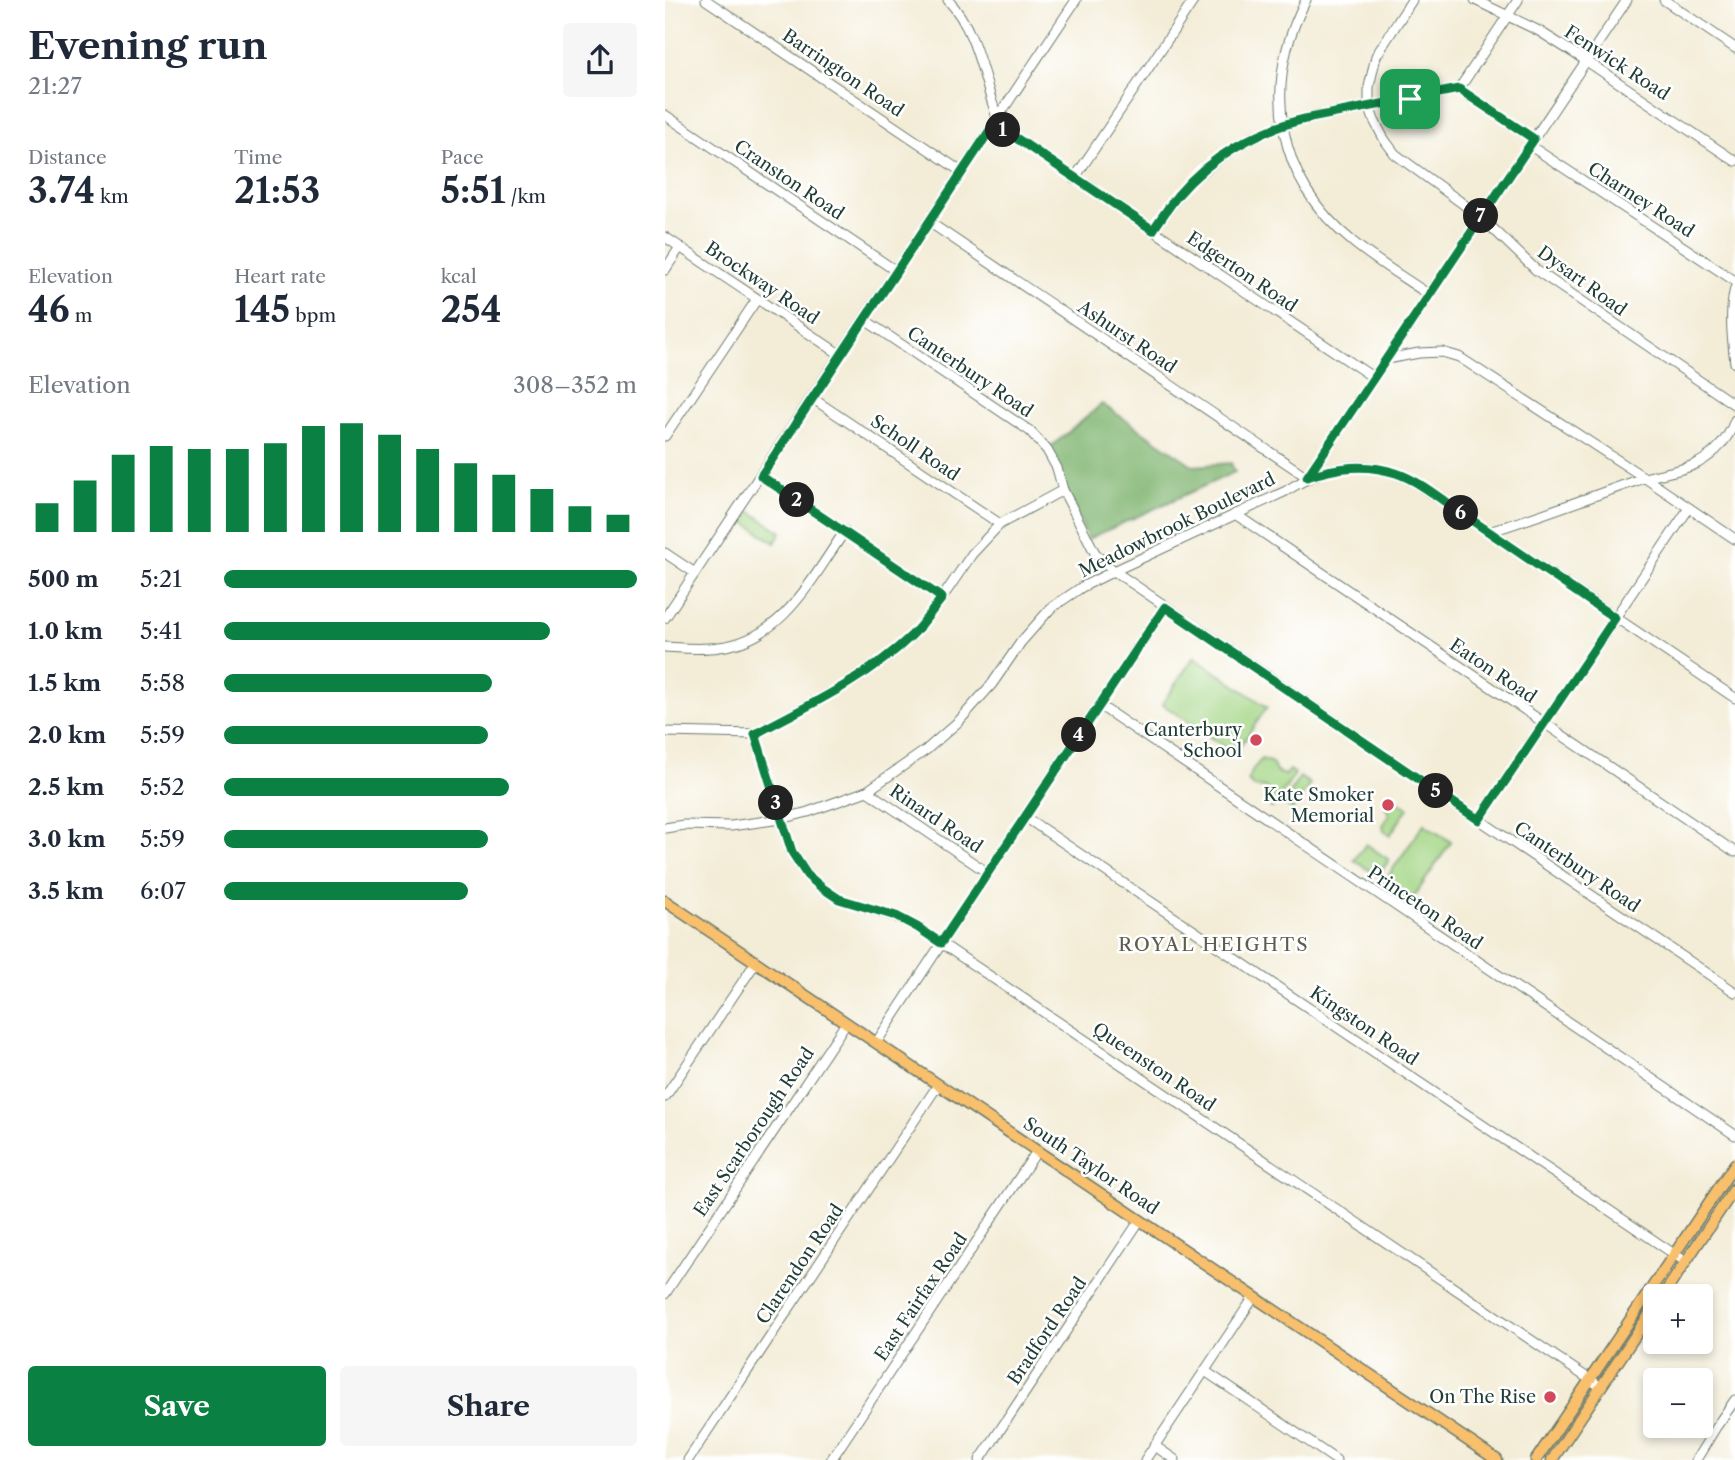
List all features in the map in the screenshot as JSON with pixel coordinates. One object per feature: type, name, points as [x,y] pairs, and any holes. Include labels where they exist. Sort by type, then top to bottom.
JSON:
[{"type":"main road","name":"South Taylor Road","points":[[665,902],[1497,1460]]},
{"type":"main road","points":[[1536,1460],[1735,1164]]},
{"type":"main road","points":[[1671,1284],[1735,1188]]},
{"type":"main road","points":[[1547,1443],[1555,1455],[1643,1324]]},
{"type":"street","name":"Barrington Road","points":[[706,0],[962,172]]},
{"type":"street","points":[[948,0],[966,24],[994,105],[996,121]]},
{"type":"street","points":[[665,618],[1076,0]]},
{"type":"street","points":[[1074,178],[1194,0]]},
{"type":"street","points":[[1306,0],[1284,59],[1281,94],[1282,125],[1294,165],[1309,194],[1328,218],[1353,242],[1428,295]]},
{"type":"street","points":[[1369,106],[1369,87],[1376,56],[1412,0]]},
{"type":"street","name":"Fenwick Road","points":[[1475,0],[1539,31],[1735,161]]},
{"type":"street","points":[[1153,230],[1178,196],[1202,172],[1243,142],[1282,125],[1459,89],[1518,0]]},
{"type":"street","points":[[1307,477],[1627,0]]},
{"type":"street","points":[[1664,0],[1735,48]]},
{"type":"street","name":"Charney Road","points":[[1459,89],[1531,142],[1735,281]]},
{"type":"street","name":"Dysart Road","points":[[1369,106],[1378,129],[1395,154],[1481,217],[1536,270],[1735,405]]},
{"type":"street","name":"Cranston Road","points":[[665,115],[896,271]]},
{"type":"street","name":"Edgerton Road","points":[[996,121],[1001,128],[1074,178],[1374,378]]},
{"type":"street","name":"Ashurst Road","points":[[929,222],[1307,477]]},
{"type":"street","name":"Brockway Road","points":[[665,237],[841,355]]},
{"type":"street","points":[[665,270],[680,247]]},
{"type":"street","points":[[1735,288],[1731,324],[1735,363]]},
{"type":"street","points":[[665,436],[757,299]]},
{"type":"street","name":"Canterbury Road","points":[[865,320],[1030,431],[1047,450],[1057,468],[1063,490],[1095,553],[1114,571],[1735,992]]},
{"type":"street","points":[[1387,359],[1442,352],[1459,357],[1735,539]]},
{"type":"street","name":"Scholl Road","points":[[811,398],[1000,524]]},
{"type":"street","points":[[1489,532],[1699,462],[1724,443],[1735,420]]},
{"type":"street","name":"Meadowbrook Boulevard","points":[[665,828],[684,825],[731,826],[782,819],[808,813],[867,791],[926,750],[959,720],[992,684],[1021,642],[1051,608],[1082,587],[1286,491],[1307,477],[1335,468],[1356,466],[1396,473],[1418,484],[1489,532]]},
{"type":"street","points":[[761,476],[942,598]]},
{"type":"street","points":[[665,732],[755,734],[855,680],[914,634],[972,554],[1000,524],[1063,490]]},
{"type":"street","points":[[1479,820],[1689,509]]},
{"type":"street","name":"Eaton Road","points":[[1235,514],[1735,852]]},
{"type":"street","points":[[665,647],[721,647],[758,635],[794,606],[845,531]]},
{"type":"street","points":[[1489,532],[1735,698]]},
{"type":"street","points":[[665,553],[695,573]]},
{"type":"street","points":[[876,1044],[1165,607]]},
{"type":"street","name":"Princeton Road","points":[[1099,705],[1735,1135]]},
{"type":"street","name":"Queenston Road","points":[[755,734],[792,852],[807,875],[821,887],[839,899],[896,916],[917,927],[1601,1387]]},
{"type":"street","name":"Rinard Road","points":[[867,791],[988,873]]},
{"type":"street","name":"Kingston Road","points":[[1025,817],[1686,1262]]},
{"type":"street","points":[[665,1097],[756,962]]},
{"type":"street","name":"East Scarborough Road","points":[[665,1294],[846,1023]]},
{"type":"street","name":"Clarendon Road","points":[[688,1460],[938,1085]]},
{"type":"street","name":"East Fairfax Road","points":[[831,1460],[1037,1151]]},
{"type":"street","name":"Bradford Road","points":[[979,1460],[1140,1220]]},
{"type":"street","points":[[1145,1460],[1254,1297]]},
{"type":"street","points":[[1205,1371],[1336,1460]]},
{"type":"street","points":[[1696,1460],[1735,1400]]},
{"type":"street","points":[[1155,1446],[1175,1460]]},
{"type":"green space","points":[[1102,404],[1194,466],[1231,463],[1235,472],[1088,539],[1047,450]]},
{"type":"green space","points":[[748,510],[781,532],[775,543],[742,520]]},
{"type":"green space","points":[[1194,657],[1267,707],[1235,754],[1162,704]]},
{"type":"green space","points":[[1262,759],[1272,763],[1276,772],[1286,775],[1290,770],[1295,774],[1272,808],[1267,804],[1271,795],[1266,788],[1254,787],[1248,781],[1253,769]]},
{"type":"green space","points":[[1300,777],[1310,784],[1292,810],[1283,803]]},
{"type":"green space","points":[[1393,798],[1408,808],[1390,835],[1384,831],[1383,825],[1389,815],[1386,807]]},
{"type":"green space","points":[[1424,824],[1451,842],[1409,904],[1382,885]]},
{"type":"green space","points":[[1366,844],[1389,860],[1378,876],[1354,860]]},
{"type":"place","name":"Canterbury School","points":[[1256,740]]},
{"type":"place","name":"Kate Smoker Memorial","points":[[1388,805]]},
{"type":"place","name":"On The Rise","points":[[1550,1397]]},
{"type":"district","name":"ROYAL HEIGHTS","points":[[1214,944]]},
{"type":"route","points":[[1459,89],[1534,139],[1307,477],[1335,468],[1356,466],[1372,467],[1404,476],[1615,618],[1479,820],[1165,607],[941,943],[896,916],[839,899],[821,887],[807,875],[792,852],[755,734],[855,680],[886,658],[914,634],[942,598],[761,476],[996,121],[1001,128],[1153,230],[1189,184],[1221,157],[1254,136],[1282,125],[1410,99],[1459,89]]}]
